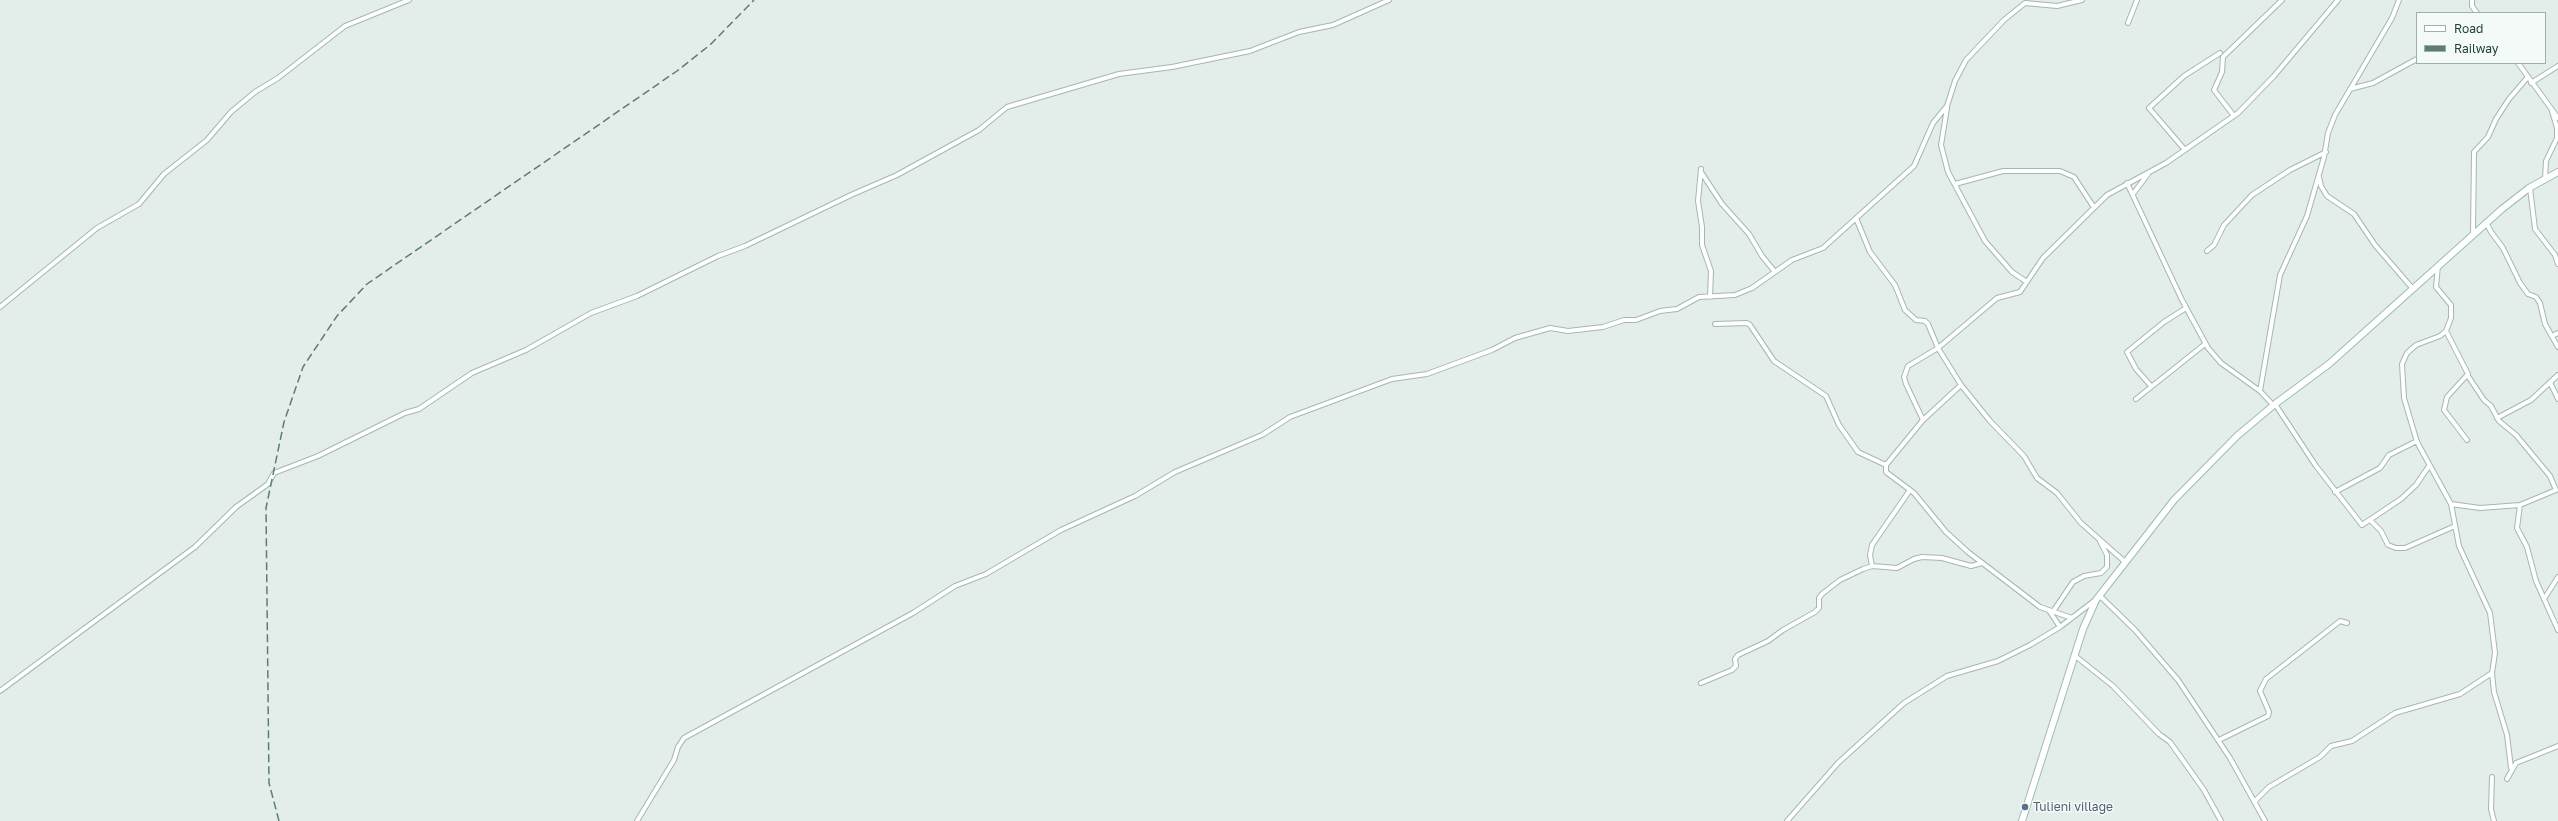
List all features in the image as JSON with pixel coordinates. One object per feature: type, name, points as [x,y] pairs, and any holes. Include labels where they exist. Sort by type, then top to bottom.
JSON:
[{"type":"street","points":[[0,307],[97,228],[139,204],[164,174],[207,140],[231,112],[255,92],[278,78],[345,26],[409,0]]},
{"type":"street","points":[[0,691],[195,547],[236,507],[268,484],[274,473],[318,456],[402,414],[419,409],[472,374],[518,354],[590,313],[637,296],[718,256],[745,246],[847,197],[897,176],[978,130],[1007,107],[1119,74],[1162,69],[1250,51],[1299,32],[1333,25],[1389,0]]},
{"type":"street","points":[[2027,282],[2012,272],[1985,241],[1943,159],[1941,149],[1941,132],[1955,81],[1970,54],[2010,15],[2025,2],[2058,6],[2082,0]]},
{"type":"street","points":[[2128,23],[2137,0]]},
{"type":"street","points":[[2234,116],[2214,90],[2222,72],[2223,57],[2282,0]]},
{"type":"street","points":[[1923,420],[1909,395],[1904,377],[1905,370],[1911,364],[1938,348],[1964,329],[1993,301],[2003,296],[2018,294],[2043,258],[2069,234],[2093,206],[2127,183],[2148,173],[2185,150],[2234,116],[2264,88],[2338,0]]},
{"type":"street","points":[[2260,392],[2280,275],[2301,232],[2326,152],[2331,125],[2350,89],[2392,18],[2399,0]]},
{"type":"street","points":[[2472,0],[2472,6],[2476,12]]},
{"type":"street","points":[[2185,150],[2149,108],[2153,102],[2174,87],[2182,77],[2220,53]]},
{"type":"street","points":[[2350,89],[2373,83],[2416,60]]},
{"type":"street","points":[[2519,64],[2527,78],[2558,118]]},
{"type":"street","points":[[2531,82],[2558,66]]},
{"type":"street","points":[[2472,235],[2474,152],[2488,136],[2496,119],[2509,99],[2527,78]]},
{"type":"street","points":[[637,821],[674,760],[678,747],[684,738],[913,613],[955,586],[986,574],[1061,530],[1135,496],[1175,472],[1262,435],[1290,417],[1392,379],[1427,374],[1492,350],[1515,338],[1550,328],[1568,331],[1603,327],[1630,320],[1636,320],[1660,310],[1677,309],[1699,297],[1710,297],[1742,292],[1792,260],[1826,246],[1914,166],[1933,123],[1947,106]]},
{"type":"street","points":[[2545,179],[2546,161],[2556,138],[2556,128],[2551,108]]},
{"type":"street","points":[[2208,251],[2214,245],[2230,217],[2252,195],[2290,170],[2326,152]]},
{"type":"street","points":[[1710,297],[1711,271],[1702,245],[1702,227],[1698,201],[1698,187],[1701,171],[1722,204],[1749,234],[1762,256],[1775,272]]},
{"type":"street","points":[[1955,184],[2004,171],[2060,171],[2074,177],[2093,206]]},
{"type":"street","points":[[2022,821],[2074,655],[2098,597],[2124,562],[2197,474],[2237,436],[2274,404],[2327,366],[2486,222],[2530,188],[2558,172]]},
{"type":"street","points":[[2133,194],[2148,173]]},
{"type":"street","points":[[2319,176],[2321,186],[2327,196],[2354,214],[2375,245],[2413,289]]},
{"type":"street","points":[[2127,183],[2186,308],[2205,344],[2221,363],[2274,404],[2335,492],[2361,525],[2371,521],[2389,509],[2414,487],[2429,466]]},
{"type":"street","points":[[2530,188],[2535,229],[2555,255],[2558,264]]},
{"type":"street","points":[[1856,218],[1870,252],[1895,285],[1905,310],[1913,318],[1928,324],[1938,348],[1961,385],[1990,421],[2024,456],[2037,478],[2058,493],[2076,518],[2124,562]]},
{"type":"street","points":[[2486,222],[2491,232],[2503,248],[2520,283],[2528,294],[2536,298],[2540,303],[2543,319],[2558,347]]},
{"type":"street","points":[[2438,265],[2436,286],[2452,308],[2446,331],[2437,339],[2413,347],[2407,353],[2402,364],[2406,406],[2417,441],[2429,466],[2441,483],[2451,504],[2459,546],[2493,624],[2495,653],[2492,673],[2495,696],[2507,735],[2511,768]]},
{"type":"street","points":[[2151,386],[2136,369],[2127,352],[2164,322],[2186,308]]},
{"type":"street","points":[[1715,324],[1743,323],[1750,325],[1774,361],[1826,396],[1840,425],[1858,452],[1886,465]]},
{"type":"street","points":[[2446,331],[2467,368],[2468,376],[2484,400],[2491,406],[2497,418],[2514,433],[2546,471],[2557,489],[2520,505],[2480,508],[2451,504]]},
{"type":"street","points":[[2552,336],[2558,333]]},
{"type":"street","points":[[2136,399],[2205,344]]},
{"type":"street","points":[[2497,418],[2531,400],[2558,375]]},
{"type":"street","points":[[2467,440],[2446,414],[2444,405],[2447,397],[2468,376]]},
{"type":"street","points":[[2550,382],[2558,399]]},
{"type":"street","points":[[1961,385],[1923,420],[1886,465],[1886,472],[1921,500],[1946,532],[1982,563],[2040,607],[2072,618]]},
{"type":"street","points":[[2335,492],[2380,468],[2389,455],[2417,441]]},
{"type":"street","points":[[1872,566],[1870,555],[1872,545],[1910,490]]},
{"type":"street","points":[[2520,505],[2517,528],[2527,547],[2532,568],[2558,630]]},
{"type":"street","points":[[2371,521],[2381,531],[2388,545],[2396,548],[2405,548],[2455,526]]},
{"type":"street","points":[[2051,612],[2074,582],[2084,576],[2101,573],[2107,567],[2108,555],[2100,541]]},
{"type":"street","points":[[1701,682],[1735,668],[1737,664],[1735,658],[1738,655],[1768,641],[1783,630],[1815,612],[1818,608],[1819,598],[1833,585],[1848,576],[1872,566],[1897,568],[1914,559],[1928,557],[1942,558],[1971,566],[1982,563]]},
{"type":"street","points":[[2544,599],[2558,577]]},
{"type":"street","points":[[1788,821],[1838,763],[1904,703],[1947,676],[1998,661],[2060,627],[2098,597]]},
{"type":"street","points":[[2098,597],[2156,653],[2178,680],[2219,740],[2265,821]]},
{"type":"street","points":[[2051,612],[2060,627]]},
{"type":"street","points":[[2219,740],[2268,716],[2269,712],[2260,691],[2266,679],[2340,621],[2347,623]]},
{"type":"street","points":[[2074,655],[2119,691],[2159,734],[2170,742],[2204,790],[2221,821]]},
{"type":"street","points":[[2254,801],[2269,787],[2320,757],[2331,746],[2352,741],[2395,713],[2430,701],[2460,694],[2492,673]]},
{"type":"street","points":[[2507,779],[2511,768],[2516,763],[2558,746]]},
{"type":"street","points":[[2492,777],[2491,809],[2494,821]]},
{"type":"railway","points":[[279,821],[269,783],[266,508],[284,422],[303,367],[337,316],[367,284],[677,71],[710,45],[754,0]]},
{"type":"place","name":"Tulieni village","points":[[2025,807]]}]
